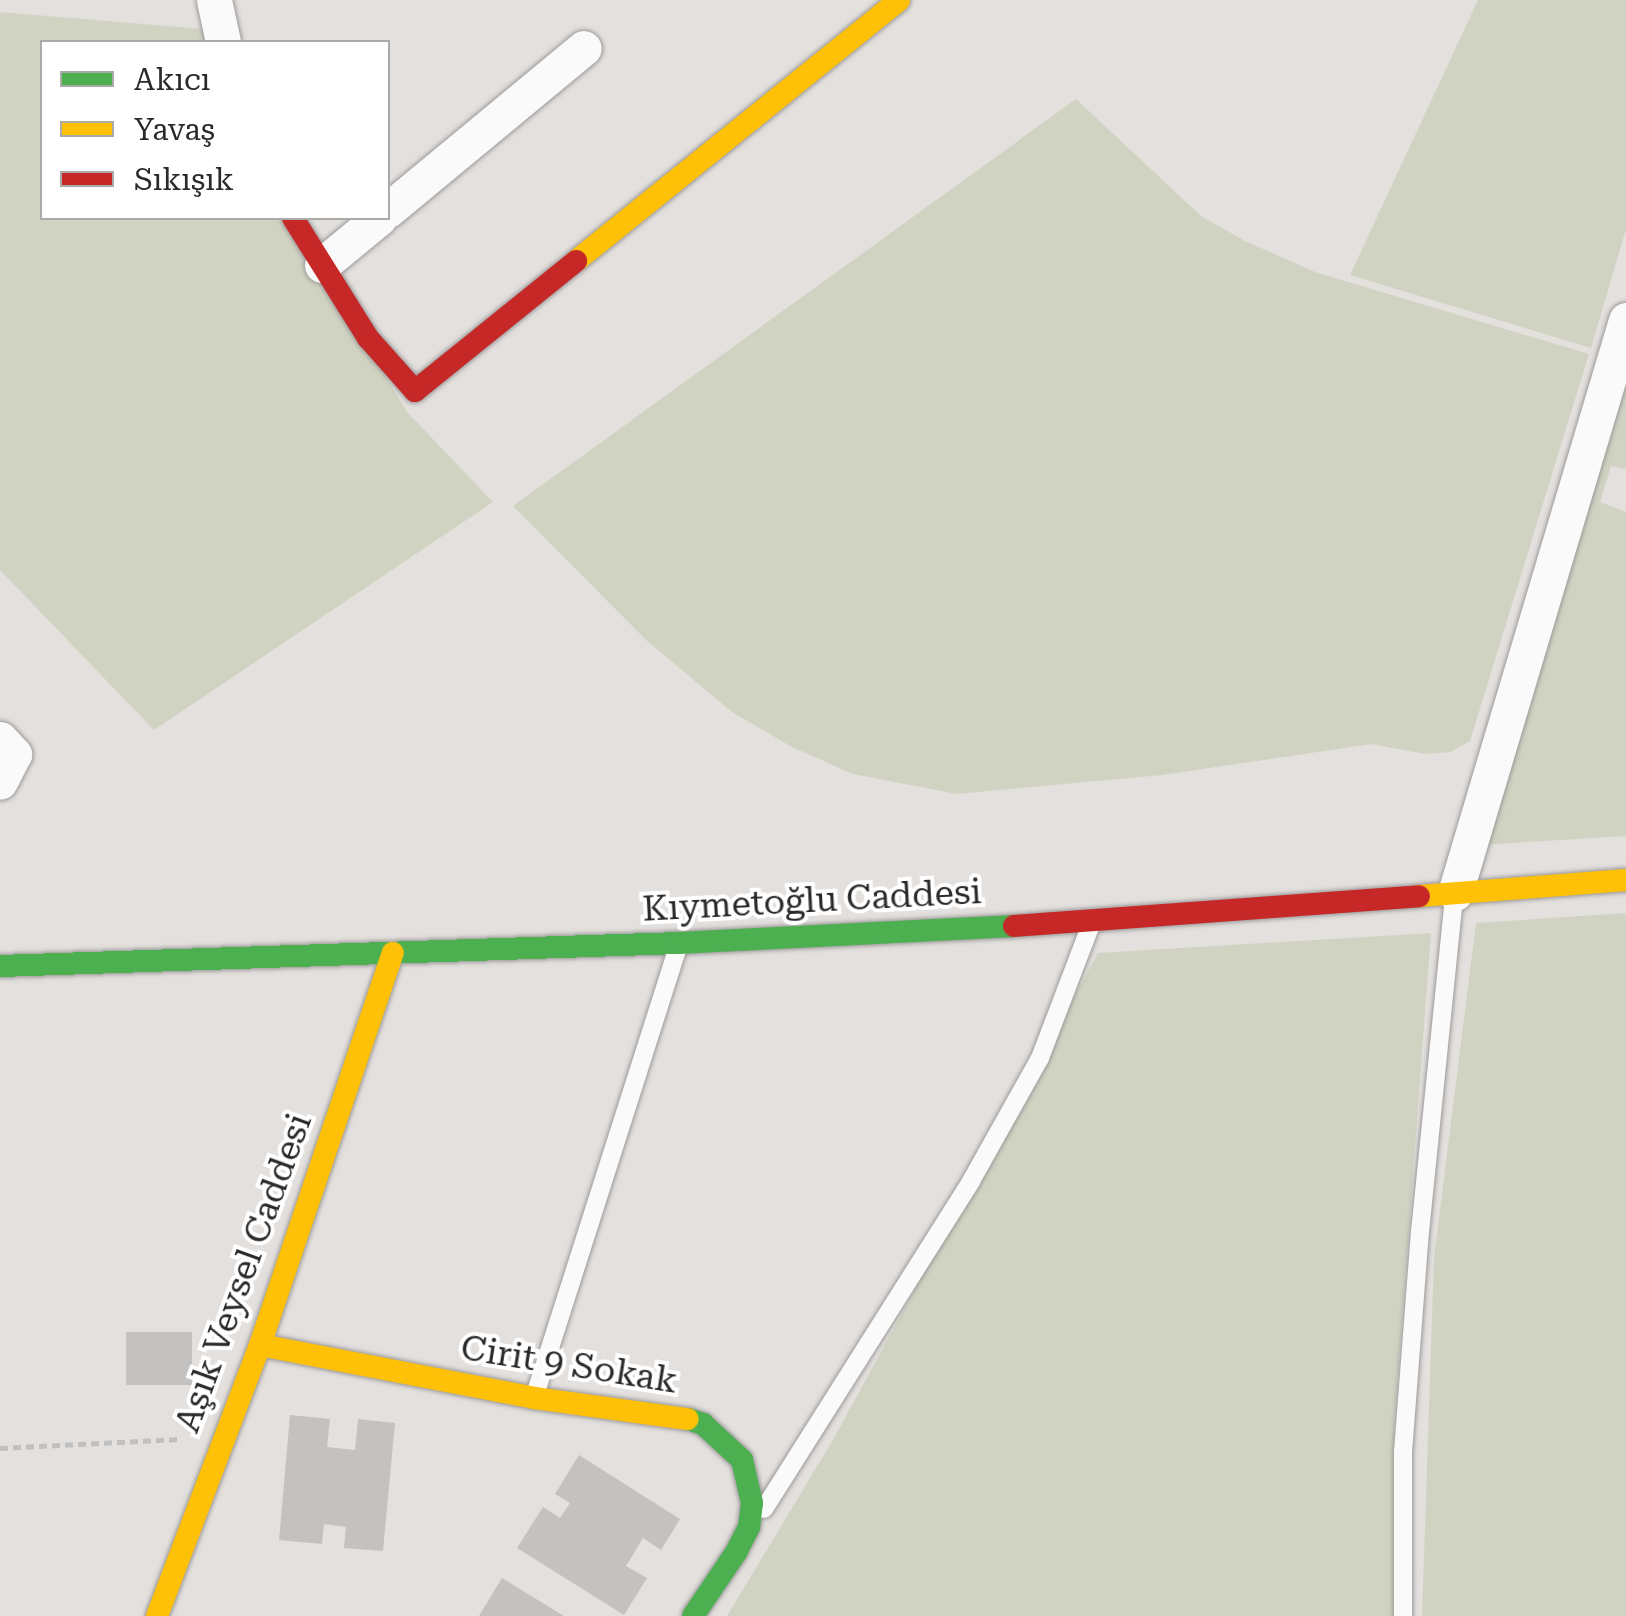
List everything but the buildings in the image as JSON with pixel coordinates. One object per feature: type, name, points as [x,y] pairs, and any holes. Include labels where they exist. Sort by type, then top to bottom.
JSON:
[{"type":"street","points":[[214,0],[222,40]]},
{"type":"street","points":[[295,220],[368,338],[415,391],[899,0]]},
{"type":"street","points":[[390,208],[584,48]]},
{"type":"street","points":[[322,264],[377,220]]},
{"type":"street","points":[[1455,893],[1626,320]]},
{"type":"street","points":[[0,739],[14,754],[0,782]]},
{"type":"street","name":"Kıymetoğlu Caddesi","points":[[0,966],[678,943],[1092,922],[1626,880]]},
{"type":"street","name":"Aşık Veysel Caddesi","points":[[157,1616],[260,1345],[393,953]]},
{"type":"street","name":"Cirit 9 Sokak","points":[[260,1345],[534,1398],[673,1416],[703,1424],[727,1442],[742,1460],[752,1503],[749,1527],[737,1551],[694,1616]]},
{"type":"lane","points":[[1403,1616],[1403,1452],[1420,1232],[1455,893]]},
{"type":"lane","points":[[737,1551],[887,1321],[1040,1058],[1092,922]]},
{"type":"lane","points":[[534,1398],[678,943]]},
{"type":"path","points":[[0,1448],[223,1437]]},
{"type":"green space","points":[[1478,0],[1626,0],[1626,229],[1591,348],[1350,275]]},
{"type":"green space","points":[[0,12],[203,29],[206,40],[40,40],[40,220],[287,220],[408,413],[493,502],[154,730],[0,570]]},
{"type":"green space","points":[[1076,99],[1201,216],[1245,241],[1315,272],[1589,354],[1470,741],[1451,752],[1425,754],[1372,744],[1162,775],[957,794],[853,774],[790,746],[732,712],[646,640],[513,506]]},
{"type":"green space","points":[[1626,382],[1626,469],[1611,466],[1600,502],[1626,512],[1626,836],[1481,845]]},
{"type":"green space","points":[[1626,913],[1626,1616],[1422,1616],[1434,1257],[1476,923]]},
{"type":"green space","points":[[1431,933],[1394,1426],[1398,1616],[727,1616],[833,1440],[1098,953]]},
{"type":"traffic: fast","points":[[0,966],[679,943],[1014,926]]},
{"type":"traffic: fast","points":[[688,1419],[703,1424],[742,1460],[752,1503],[749,1527],[737,1551],[693,1616]]},
{"type":"traffic: slow","points":[[576,261],[899,0]]},
{"type":"traffic: slow","points":[[1419,896],[1626,880]]},
{"type":"traffic: slow","points":[[157,1616],[260,1345],[393,953]]},
{"type":"traffic: slow","points":[[260,1345],[534,1398],[688,1419]]},
{"type":"traffic: jam","points":[[294,220],[368,338],[415,391],[576,261]]},
{"type":"traffic: jam","points":[[1014,926],[1419,896]]}]
